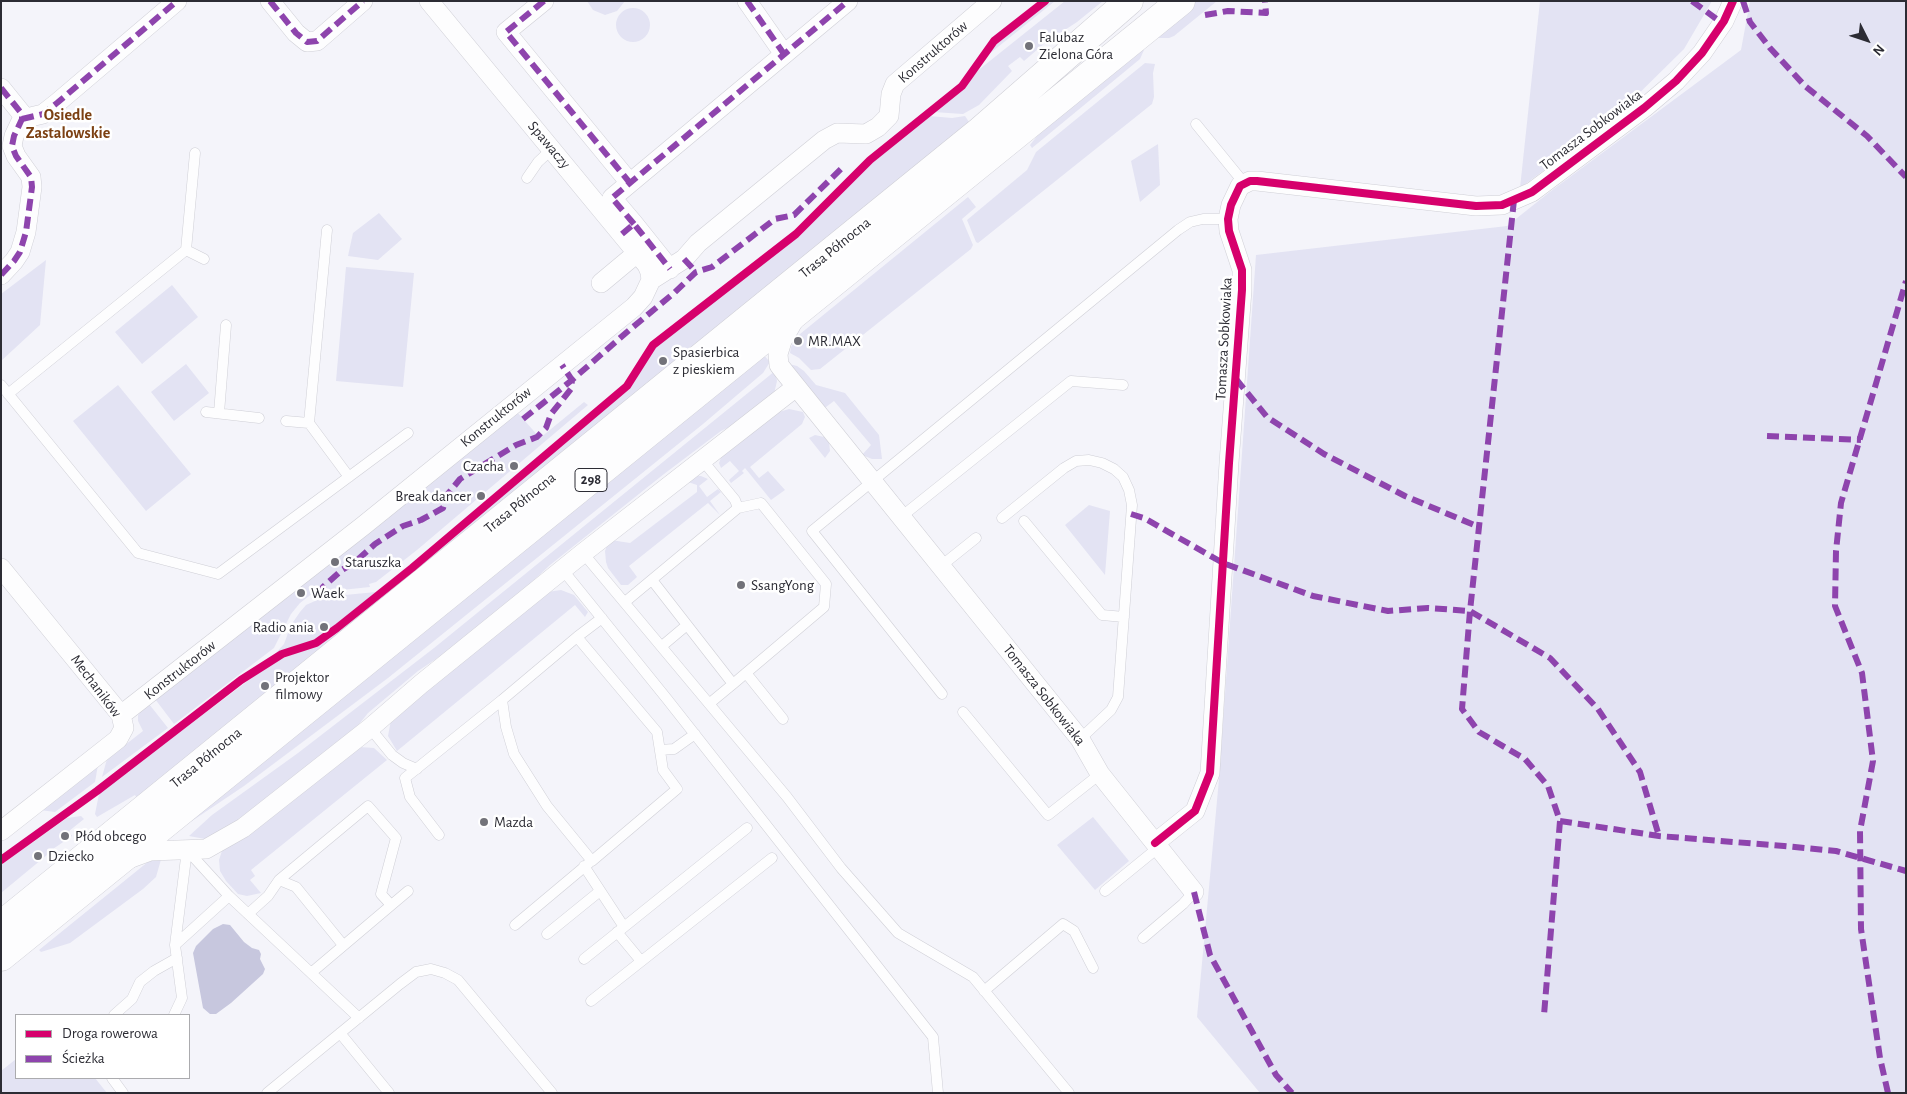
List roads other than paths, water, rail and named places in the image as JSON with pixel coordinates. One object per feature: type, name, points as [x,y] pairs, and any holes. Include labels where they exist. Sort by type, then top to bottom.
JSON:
[{"type":"main road","name":"Trasa Północna","points":[[1,925],[981,130],[1129,1]]},
{"type":"main road","name":"Trasa Północna","points":[[1,957],[1181,1]]},
{"type":"street","points":[[22,119],[43,114],[58,103],[177,1]]},
{"type":"street","points":[[270,1],[296,33],[307,42],[317,41],[363,1]]},
{"type":"street","name":"Spawaczy","points":[[430,1],[552,149],[628,229],[670,269]]},
{"type":"street","points":[[544,1],[506,32],[630,183]]},
{"type":"street","points":[[747,1],[784,54]]},
{"type":"street","points":[[651,280],[647,265],[637,253],[628,229],[612,198],[848,1]]},
{"type":"street","name":"Konstruktorów","points":[[121,715],[363,526],[634,307],[643,297],[651,280],[684,259],[698,244],[824,140],[837,133],[866,134],[878,127],[889,116],[891,94],[895,84],[992,1]]},
{"type":"street","name":"Tomasza Sobkowiaka","points":[[1157,845],[1195,811],[1210,773],[1229,463],[1242,290],[1242,270],[1229,231],[1228,219],[1237,191],[1244,182],[1257,181],[1476,206],[1502,205],[1532,192],[1644,108],[1676,81],[1702,53],[1724,21],[1733,1]]},
{"type":"street","points":[[1,88],[22,114],[12,146],[16,156],[31,177],[32,187],[26,232],[20,252],[1,275]]},
{"type":"street","points":[[602,283],[637,253]]},
{"type":"street","name":"Tomasza Sobkowiaka","points":[[802,309],[782,341],[778,354],[779,365],[1080,739],[1100,774],[1194,892]]},
{"type":"street","name":"Trasa Północna","points":[[121,861],[150,851],[206,849],[243,828],[370,728],[583,552],[703,461],[796,387]]},
{"type":"street","name":"Mechaników","points":[[1,568],[121,715],[124,728],[118,739],[1,831]]},
{"type":"lane","points":[[1196,124],[1244,182]]},
{"type":"lane","points":[[527,178],[538,162],[552,149]]},
{"type":"lane","points":[[8,394],[186,250],[195,153]]},
{"type":"lane","points":[[942,694],[812,531],[871,480],[1178,230],[1190,222],[1203,219],[1228,219]]},
{"type":"lane","points":[[327,230],[309,423],[349,477]]},
{"type":"lane","points":[[186,250],[204,259]]},
{"type":"lane","points":[[219,413],[226,325]]},
{"type":"lane","points":[[900,517],[1070,381],[1123,384]]},
{"type":"lane","points":[[1,384],[138,553],[218,574],[408,434]]},
{"type":"lane","points":[[206,412],[259,418]]},
{"type":"lane","points":[[286,421],[309,423]]},
{"type":"lane","points":[[1002,518],[1064,468],[1076,461],[1089,460],[1102,463],[1114,469],[1122,477],[1130,490],[1132,505],[1118,697],[1111,710],[1080,739]]},
{"type":"lane","points":[[703,461],[735,500],[738,508]]},
{"type":"lane","points":[[625,602],[738,508],[761,504],[826,584],[824,607],[710,704]]},
{"type":"lane","points":[[1024,521],[1102,615],[1124,617]]},
{"type":"lane","points":[[941,566],[976,538]]},
{"type":"lane","points":[[583,552],[787,797],[841,868],[898,933],[973,977],[1069,1093]]},
{"type":"lane","points":[[562,570],[933,1037],[938,1093]]},
{"type":"lane","points":[[652,580],[733,684]]},
{"type":"lane","points":[[439,835],[410,797],[406,778],[576,637],[602,618]]},
{"type":"lane","points":[[662,646],[688,625]]},
{"type":"lane","points":[[515,924],[677,789],[663,770],[658,732],[576,637]]},
{"type":"lane","points":[[746,673],[783,719]]},
{"type":"lane","points":[[502,700],[506,728],[514,754],[547,806],[588,863],[620,930],[641,961]]},
{"type":"lane","points":[[963,712],[1048,815],[1100,774]]},
{"type":"lane","points":[[370,728],[392,755],[403,763],[417,768]]},
{"type":"lane","points":[[660,750],[674,749],[694,734]]},
{"type":"lane","points":[[248,914],[268,896],[279,880],[368,806],[396,838],[381,894],[391,905]]},
{"type":"lane","points":[[584,959],[747,828]]},
{"type":"lane","points":[[1106,891],[1157,845]]},
{"type":"lane","points":[[187,850],[229,896],[359,1018]]},
{"type":"lane","points":[[174,1014],[182,998],[175,945],[187,850]]},
{"type":"lane","points":[[591,1001],[772,858]]},
{"type":"lane","points":[[279,880],[296,887],[343,945]]},
{"type":"lane","points":[[311,972],[408,891]]},
{"type":"lane","points":[[547,934],[600,891]]},
{"type":"lane","points":[[1143,938],[1183,904],[1194,892]]},
{"type":"lane","points":[[175,945],[229,896]]},
{"type":"lane","points":[[984,991],[1062,924],[1074,931],[1093,968]]},
{"type":"lane","points":[[115,1014],[132,999],[140,982],[154,971],[177,958]]},
{"type":"lane","points":[[268,1093],[416,972],[432,969],[458,980],[552,1093]]},
{"type":"lane","points":[[340,1033],[389,1093]]},
{"type":"lane","points":[[113,1079],[123,1093]]},
{"type":"place","name":"Falubaz Zielona Góra","points":[[1029,46]]},
{"type":"place","name":"MR.MAX","points":[[798,341]]},
{"type":"place","name":"Spasierbica z pieskiem","points":[[663,361]]},
{"type":"place","name":"Czacha","points":[[514,466]]},
{"type":"place","name":"Break dancer","points":[[481,496]]},
{"type":"place","name":"Staruszka","points":[[335,562]]},
{"type":"place","name":"SsangYong","points":[[741,585]]},
{"type":"place","name":"Waek","points":[[301,593]]},
{"type":"place","name":"Radio ania","points":[[324,627]]},
{"type":"place","name":"Projektor filmowy","points":[[265,686]]},
{"type":"place","name":"Mazda","points":[[484,822]]},
{"type":"place","name":"Płód obcego","points":[[65,836]]},
{"type":"place","name":"Dziecko","points":[[38,856]]},
{"type":"district","name":"Osiedle Zastalowskie","points":[[68,124]]}]
